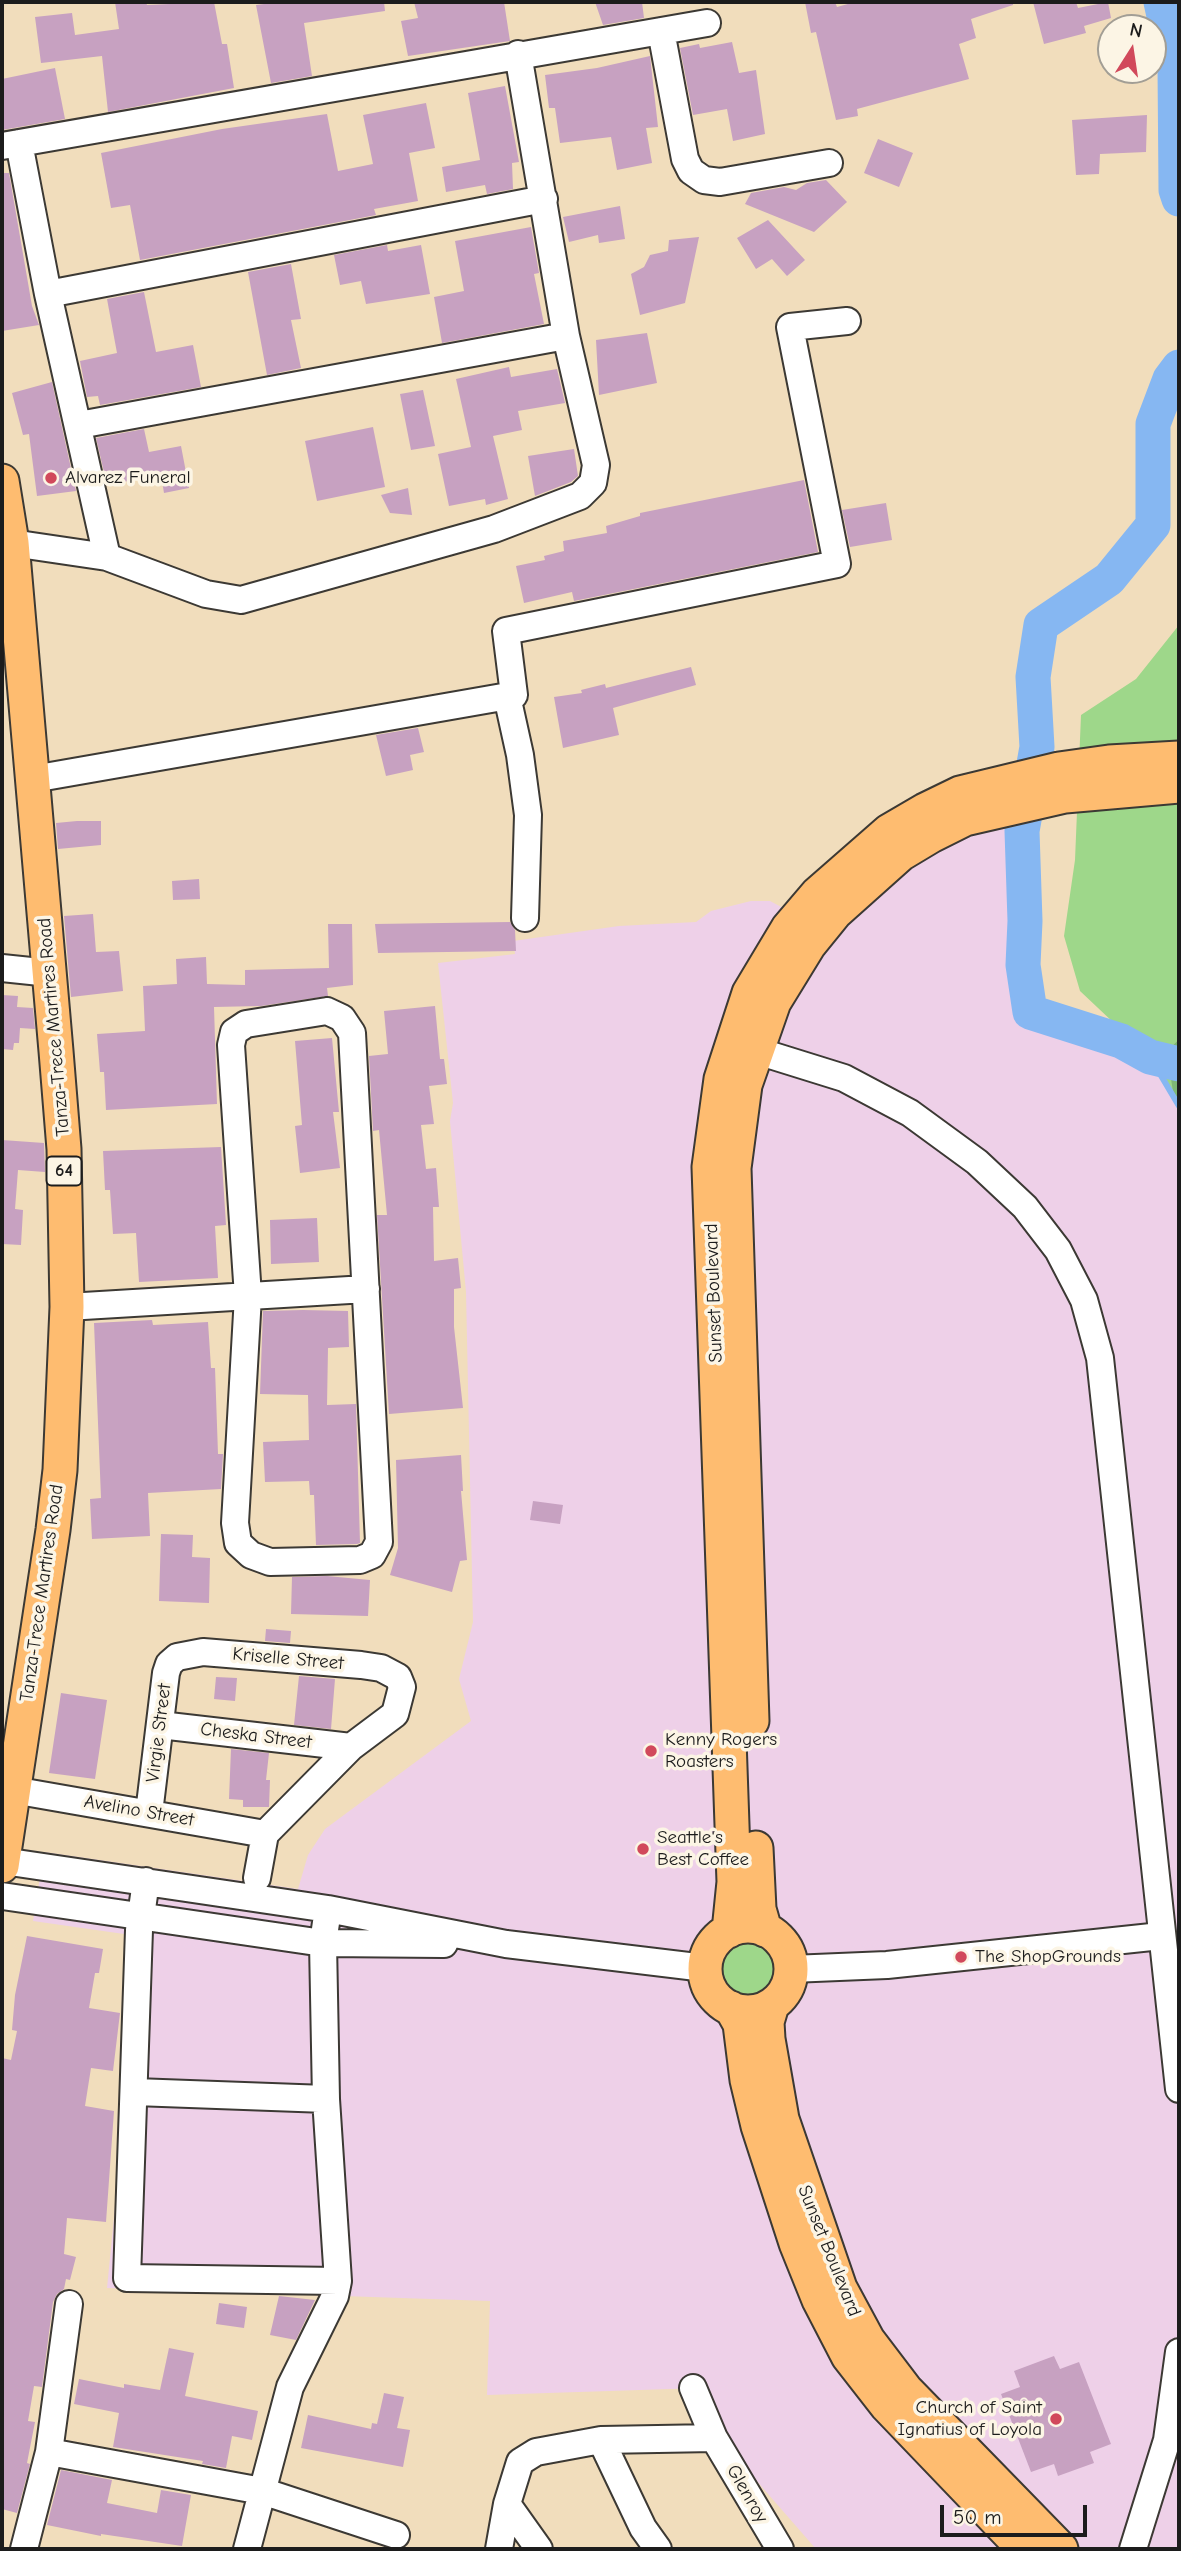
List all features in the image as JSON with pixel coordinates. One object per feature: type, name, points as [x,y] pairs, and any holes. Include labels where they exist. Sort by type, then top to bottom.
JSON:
[{"type":"main road","name":"Tanza-Trece Martires Road","points":[[2,481],[12,543],[64,1149],[67,1307],[59,1482],[2,1866]]},
{"type":"main road","points":[[1062,783],[1109,762],[1179,758]]},
{"type":"main road","points":[[1062,783],[1179,786]]},
{"type":"main road","name":"Sunset Boulevard","points":[[729,1931],[734,1892],[709,1167],[719,1091],[743,1046],[788,974],[835,913],[901,854],[965,819],[998,797],[1062,783]]},
{"type":"main road","name":"Sunset Boulevard","points":[[743,1046],[745,1085],[734,1168],[757,1891],[765,1930]]},
{"type":"main road","points":[[747,1926],[765,1930],[786,1950],[791,1969],[786,1989],[772,2005],[752,2012],[731,2008],[709,1987],[705,1968],[712,1946],[729,1931],[747,1926]]},
{"type":"main road","name":"Sunset Boulevard","points":[[772,2005],[767,2022],[768,2039],[782,2119],[815,2221],[846,2298],[868,2340],[906,2390],[1061,2549]]},
{"type":"main road","name":"Sunset Boulevard","points":[[731,2008],[740,2024],[747,2080],[758,2126],[796,2243],[819,2300],[848,2356],[887,2406],[1024,2549]]},
{"type":"street","points":[[107,557],[79,425],[11,144],[707,23]]},
{"type":"street","points":[[661,31],[685,159],[691,171],[704,180],[720,182],[829,163]]},
{"type":"street","points":[[12,543],[107,557],[206,594],[241,600],[494,529],[580,496],[593,483],[596,465],[566,336],[518,54]]},
{"type":"street","points":[[48,295],[544,199]]},
{"type":"street","points":[[33,779],[514,695],[506,631],[837,564],[790,327],[847,321]]},
{"type":"street","points":[[79,425],[566,336]]},
{"type":"street","points":[[507,696],[520,755],[528,815],[525,918]]},
{"type":"street","points":[[2,968],[50,973]]},
{"type":"street","points":[[327,1012],[342,1017],[352,1033],[366,1289],[379,1542],[372,1555],[360,1560],[270,1562],[251,1555],[238,1543],[235,1524],[248,1296],[231,1045],[234,1032],[246,1024],[327,1012]]},
{"type":"street","points":[[743,1046],[845,1078],[910,1113],[977,1162],[1025,1207],[1058,1250],[1084,1300],[1100,1358],[1179,2089]]},
{"type":"street","points":[[67,1307],[366,1289]]},
{"type":"street","name":"Kriselle Street","points":[[177,1657],[203,1652],[348,1664],[381,1668],[398,1677],[402,1687],[395,1714],[351,1747]]},
{"type":"street","name":"Virgie Street","points":[[149,1813],[166,1673],[169,1664],[177,1657]]},
{"type":"street","name":"Cheska Street","points":[[160,1725],[351,1747]]},
{"type":"street","points":[[257,1878],[265,1834],[351,1747]]},
{"type":"street","name":"Avelino Street","points":[[13,1790],[265,1834]]},
{"type":"street","points":[[3,1861],[328,1909],[506,1944],[705,1968]]},
{"type":"street","points":[[146,1881],[141,1917],[127,2277],[338,2281]]},
{"type":"street","points":[[2,1896],[323,1943],[506,1944]]},
{"type":"street","points":[[247,2549],[290,2387],[335,2296],[338,2281],[326,2099],[323,1943],[328,1909]]},
{"type":"street","points":[[791,1969],[887,1965],[1161,1936]]},
{"type":"street","points":[[135,2092],[326,2099]]},
{"type":"street","points":[[24,2549],[49,2452],[69,2304]]},
{"type":"street","points":[[1133,2549],[1167,2440],[1179,2352]]},
{"type":"street","name":"Glenroy","points":[[693,2388],[714,2438],[780,2549]]},
{"type":"street","points":[[499,2549],[507,2504],[520,2462],[536,2452],[601,2440],[714,2438]]},
{"type":"street","points":[[601,2440],[643,2528],[658,2549]]},
{"type":"street","points":[[49,2452],[262,2491],[396,2535]]},
{"type":"street","points":[[507,2504],[539,2549]]},
{"type":"shaded area","points":[[992,769],[1024,821],[1023,965],[1030,1011],[1121,1041],[1150,1057],[1179,1106],[1179,2549],[816,2549],[748,2471],[722,2431],[701,2388],[487,2395],[490,2301],[107,2288],[125,2107],[131,1935],[33,1921],[44,1852],[298,1889],[308,1855],[325,1829],[471,1721],[459,1679],[473,1622],[466,1292],[450,1121],[453,1103],[438,963],[515,954],[513,941],[619,926],[696,922],[711,911],[751,901],[770,901],[787,910],[957,780],[974,772]]},
{"type":"green space","points":[[1179,625],[1179,1039],[1167,1051],[1169,1061],[1152,1058],[1179,1077],[1179,1106],[1150,1057],[1080,991],[1064,936],[1075,860],[1081,715],[1136,679]]},
{"type":"green space","points":[[1179,1039],[1179,1098],[1174,1099],[1167,1051]]},
{"type":"green space","points":[[750,1941],[766,1946],[774,1954],[779,1970],[774,1986],[766,1994],[750,1999],[734,1994],[726,1986],[721,1970],[726,1954],[734,1946]]},
{"type":"building","points":[[115,2],[146,2],[147,5],[214,2],[222,44],[227,44],[234,88],[108,112],[102,56],[41,63],[35,17],[72,13],[75,35],[119,29]]},
{"type":"building","points":[[280,2],[384,2],[385,11],[304,23],[312,76],[271,83],[256,5]]},
{"type":"building","points":[[414,2],[504,2],[510,41],[408,56],[401,21],[418,18]]},
{"type":"building","points":[[595,2],[642,2],[644,18],[603,25]]},
{"type":"building","points":[[805,2],[835,2],[837,7],[855,2],[1013,2],[1013,5],[971,19],[976,38],[959,44],[969,79],[857,109],[858,116],[836,120],[816,32],[811,33]]},
{"type":"building","points":[[1033,2],[1076,2],[1078,8],[1108,2],[1110,14],[1097,14],[1097,22],[1084,26],[1086,33],[1044,44]]},
{"type":"building","points":[[732,42],[739,73],[756,70],[765,134],[733,141],[727,109],[693,115],[680,48],[699,44],[700,48]]},
{"type":"building","points":[[650,56],[658,127],[646,128],[652,163],[617,170],[611,137],[560,143],[555,108],[549,108],[545,75],[597,68]]},
{"type":"building","points":[[55,68],[65,119],[2,130],[2,79]]},
{"type":"building","points":[[505,86],[519,162],[512,163],[513,189],[487,194],[485,185],[446,192],[442,167],[480,160],[468,93]]},
{"type":"building","points":[[426,103],[435,148],[409,153],[418,201],[374,209],[376,215],[140,260],[130,205],[111,208],[101,153],[222,129],[327,114],[338,171],[373,164],[363,115]]},
{"type":"building","points":[[1147,115],[1146,152],[1100,154],[1099,174],[1076,175],[1072,120]]},
{"type":"building","points":[[878,139],[913,153],[899,187],[864,173]]},
{"type":"building","points":[[2,173],[9,173],[32,306],[39,325],[2,331]]},
{"type":"building","points":[[826,180],[847,202],[814,232],[745,204],[751,193],[784,187],[796,190],[807,183]]},
{"type":"building","points":[[620,206],[625,239],[599,243],[598,235],[569,242],[563,217]]},
{"type":"building","points":[[768,220],[805,260],[787,276],[772,259],[756,269],[737,238]]},
{"type":"building","points":[[531,227],[539,273],[534,274],[544,324],[442,343],[434,297],[464,291],[455,241]]},
{"type":"building","points":[[699,237],[685,303],[640,315],[631,274],[644,267],[650,255],[668,251],[669,240]]},
{"type":"building","points":[[387,245],[388,251],[421,245],[430,294],[366,304],[361,281],[340,285],[334,255]]},
{"type":"building","points":[[291,264],[301,319],[291,320],[301,368],[267,375],[248,272]]},
{"type":"building","points":[[144,292],[156,352],[193,345],[201,387],[100,405],[98,396],[87,397],[80,361],[117,353],[107,299]]},
{"type":"building","points":[[647,333],[657,383],[599,395],[596,340]]},
{"type":"building","points":[[509,367],[511,377],[557,369],[565,403],[518,411],[522,430],[493,436],[508,499],[486,505],[485,499],[449,506],[438,454],[471,447],[456,379]]},
{"type":"building","points":[[52,382],[76,491],[37,496],[29,434],[23,435],[12,393]]},
{"type":"building","points":[[423,390],[435,446],[411,450],[400,394]]},
{"type":"building","points":[[373,427],[385,487],[317,501],[305,441]]},
{"type":"building","points":[[144,429],[149,452],[181,446],[189,488],[164,493],[161,475],[107,485],[96,438]]},
{"type":"building","points":[[574,449],[578,476],[571,482],[535,496],[528,456]]},
{"type":"building","points":[[804,480],[818,552],[574,601],[572,592],[524,603],[516,566],[545,560],[544,556],[564,551],[563,541],[607,533],[606,526],[640,516],[640,513]]},
{"type":"building","points":[[408,488],[412,515],[390,513],[381,495]]},
{"type":"building","points":[[886,503],[892,540],[850,547],[842,510]]},
{"type":"building","points":[[691,667],[696,685],[613,708],[619,735],[563,748],[554,697],[582,693],[581,690],[605,684],[606,688]]},
{"type":"building","points":[[418,728],[424,752],[410,755],[413,770],[386,776],[376,735]]},
{"type":"building","points":[[101,821],[101,845],[58,849],[56,823]]},
{"type":"building","points":[[199,879],[200,899],[173,900],[172,881]]},
{"type":"building","points":[[93,914],[96,952],[119,951],[123,991],[71,997],[64,916]]},
{"type":"building","points":[[510,922],[515,930],[516,951],[378,953],[375,924]]},
{"type":"building","points":[[328,924],[352,924],[353,985],[327,988],[328,996],[261,1006],[214,1007],[217,1104],[106,1110],[104,1072],[100,1072],[97,1034],[145,1031],[143,986],[177,984],[176,959],[206,957],[207,984],[245,985],[245,970],[329,968]]},
{"type":"building","points":[[2,995],[18,996],[17,1007],[33,1008],[35,1029],[20,1028],[19,1043],[14,1043],[13,1050],[2,1049]]},
{"type":"building","points":[[435,1006],[440,1059],[444,1059],[447,1084],[429,1086],[434,1124],[421,1125],[426,1169],[436,1168],[439,1207],[433,1207],[434,1261],[458,1258],[461,1288],[454,1289],[454,1327],[463,1408],[389,1414],[377,1215],[387,1215],[379,1130],[373,1131],[369,1056],[388,1054],[384,1011]]},
{"type":"building","points":[[332,1038],[339,1112],[333,1112],[340,1168],[300,1173],[295,1126],[302,1125],[295,1041]]},
{"type":"building","points":[[2,1140],[44,1143],[45,1172],[18,1170],[15,1209],[23,1210],[21,1245],[2,1244]]},
{"type":"building","points":[[221,1147],[226,1225],[215,1226],[218,1278],[139,1282],[136,1233],[113,1234],[110,1190],[105,1190],[103,1151]]},
{"type":"building","points":[[317,1218],[319,1262],[271,1264],[270,1220]]},
{"type":"building","points":[[263,1311],[348,1311],[349,1347],[328,1348],[327,1405],[356,1404],[360,1543],[357,1544],[316,1545],[314,1495],[310,1495],[309,1481],[265,1482],[263,1442],[309,1440],[308,1395],[260,1394]]},
{"type":"building","points":[[152,1320],[153,1325],[208,1322],[211,1368],[215,1368],[218,1454],[223,1454],[221,1489],[148,1493],[150,1536],[92,1539],[90,1499],[101,1498],[94,1323]]},
{"type":"building","points":[[461,1455],[467,1560],[460,1561],[452,1592],[390,1575],[398,1548],[396,1460]]},
{"type":"building","points":[[533,1501],[563,1505],[560,1524],[530,1520]]},
{"type":"building","points":[[161,1534],[193,1535],[192,1557],[210,1558],[209,1603],[159,1601]]},
{"type":"building","points":[[327,1576],[370,1580],[368,1616],[291,1614],[292,1577]]},
{"type":"building","points":[[266,1629],[291,1631],[290,1643],[265,1641]]},
{"type":"building","points":[[299,1676],[335,1679],[331,1729],[294,1725]]},
{"type":"building","points":[[216,1677],[237,1678],[235,1701],[214,1699]]},
{"type":"building","points":[[61,1693],[107,1700],[95,1779],[49,1773]]},
{"type":"building","points":[[231,1749],[269,1753],[266,1780],[270,1780],[269,1807],[243,1807],[243,1800],[229,1799]]},
{"type":"building","points":[[27,1936],[103,1949],[99,1973],[95,1973],[89,2008],[120,2013],[113,2071],[91,2068],[85,2106],[114,2111],[106,2222],[67,2218],[64,2254],[76,2257],[70,2280],[66,2279],[64,2289],[57,2294],[53,2302],[42,2387],[34,2386],[28,2421],[35,2422],[27,2463],[30,2464],[17,2513],[2,2509],[2,2058],[11,2060],[17,2031],[12,2030],[15,1995]]},
{"type":"building","points":[[279,2296],[315,2300],[296,2340],[270,2335]]},
{"type":"building","points":[[219,2303],[247,2307],[244,2328],[216,2324]]},
{"type":"building","points":[[169,2348],[194,2353],[185,2396],[258,2411],[252,2440],[232,2436],[226,2468],[202,2464],[203,2461],[113,2447],[119,2413],[74,2404],[79,2379],[124,2388],[124,2384],[160,2390]]},
{"type":"building","name":"Church of Saint Ignatius of Loyola","points":[[1054,2356],[1060,2369],[1079,2362],[1111,2444],[1090,2452],[1094,2463],[1058,2476],[1054,2464],[1031,2472],[1001,2394],[1020,2387],[1014,2371]]},
{"type":"building","points":[[384,2393],[404,2397],[397,2428],[410,2430],[403,2467],[301,2448],[308,2415],[371,2429],[372,2423],[377,2424]]},
{"type":"building","points":[[61,2470],[112,2480],[107,2503],[157,2513],[161,2490],[191,2495],[182,2546],[101,2536],[47,2525]]},
{"type":"waterway","points":[[1161,2],[1175,66],[1176,190],[1179,199]]},
{"type":"waterway","points":[[1179,367],[1170,379],[1153,424],[1153,525],[1109,579],[1041,625],[1033,677],[1037,747],[1022,831],[1025,921],[1023,965],[1030,1012],[1121,1041],[1150,1057],[1179,1064]]},
{"type":"waterway","points":[[1150,1057],[1179,1106]]},
{"type":"place","name":"Alvarez Funeral","points":[[51,478]]},
{"type":"place","name":"Kenny Rogers Roasters","points":[[651,1751]]},
{"type":"place","name":"Seattle's Best Coffee","points":[[643,1849]]},
{"type":"place","name":"The ShopGrounds","points":[[961,1957]]},
{"type":"place","name":"Church of Saint Ignatius of Loyola","points":[[1056,2419]]}]
